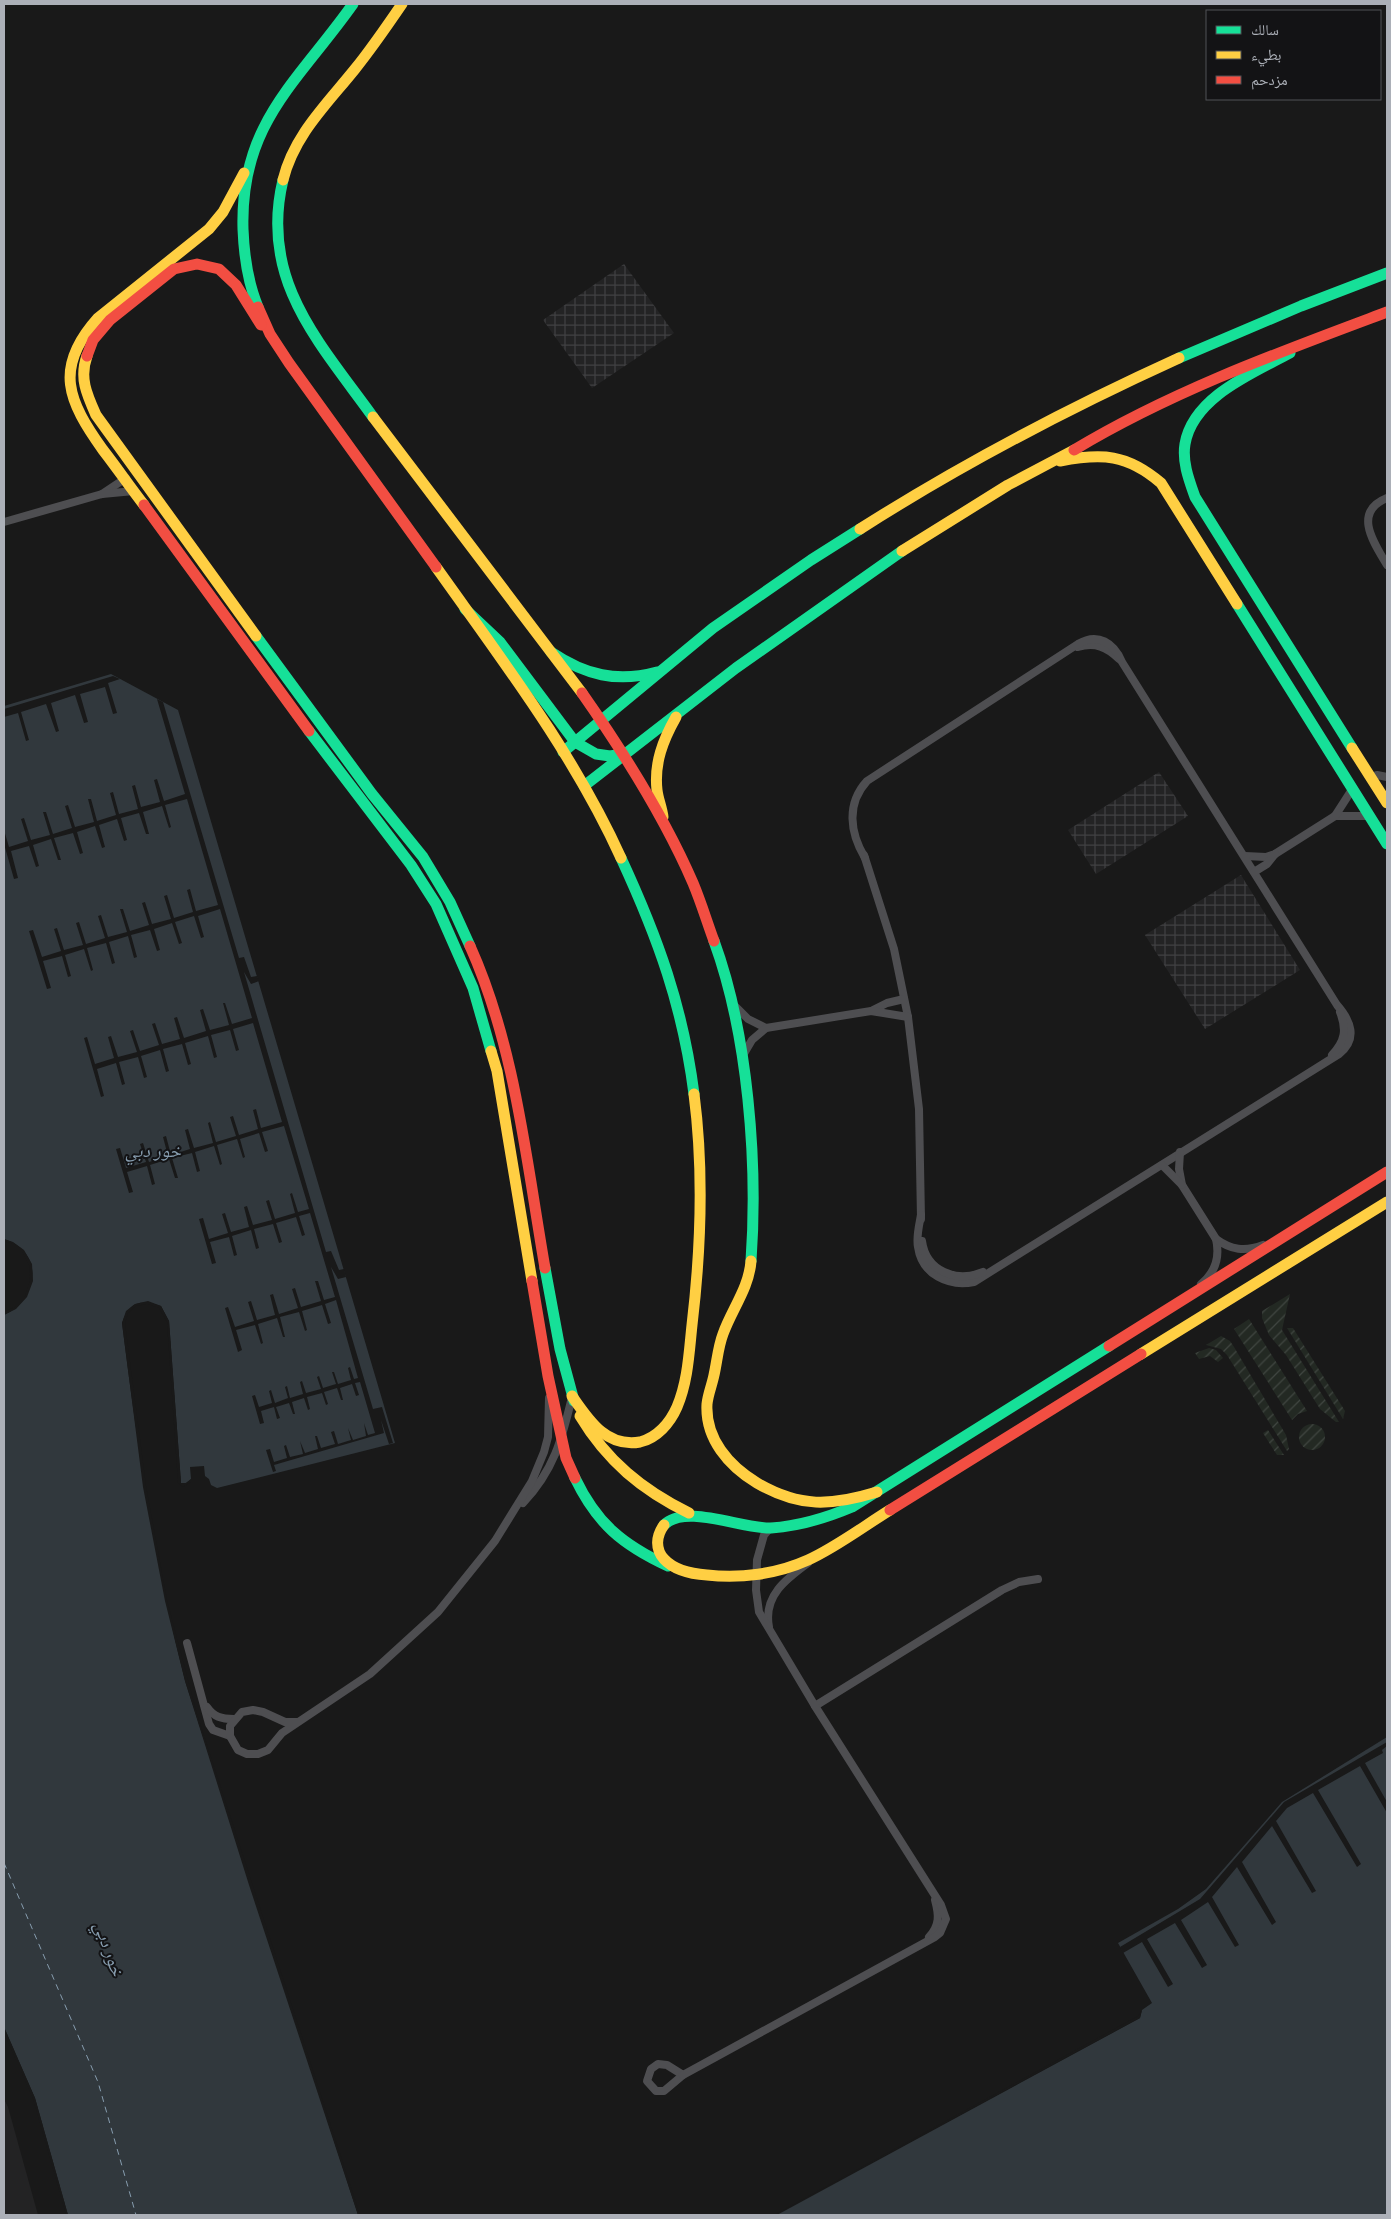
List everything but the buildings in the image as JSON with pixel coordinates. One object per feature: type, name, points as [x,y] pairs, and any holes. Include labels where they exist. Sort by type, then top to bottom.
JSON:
[{"type":"main road","points":[[354,4],[335,31],[273,108],[259,135],[249,163],[217,221],[98,318],[76,346],[69,370],[70,394],[86,426],[126,478],[284,698],[411,864],[443,918],[473,988],[497,1071],[548,1376],[561,1442],[572,1474],[596,1514],[628,1544],[669,1566],[707,1576],[756,1574],[789,1567],[826,1550],[1387,1202]]},
{"type":"main road","points":[[402,4],[361,62],[311,122],[297,145],[286,169],[277,221],[278,248],[283,274],[292,299],[305,323],[443,512],[602,720],[624,753],[662,817],[694,880],[709,918],[733,1004],[742,1057],[751,1146],[751,1267],[744,1292],[721,1338],[706,1406],[709,1429],[718,1450],[736,1468],[753,1480],[792,1500],[811,1504],[832,1504],[877,1492]]},
{"type":"main road","points":[[249,163],[242,222],[245,255],[260,314],[272,336],[465,609],[563,752],[584,786],[621,859],[657,941],[683,1025],[696,1112],[699,1246],[693,1327],[680,1397],[671,1421],[662,1432],[651,1439],[638,1442],[624,1442],[611,1439],[600,1432],[590,1422],[572,1396]]},
{"type":"main road","points":[[272,336],[255,318],[229,276],[213,267],[197,264],[174,269],[100,330],[93,340],[86,359],[83,378],[85,391],[96,415],[300,698],[372,794],[423,857],[450,902],[486,982],[504,1039],[560,1349],[572,1396],[590,1435],[618,1468],[652,1494],[693,1515],[736,1526],[771,1527],[808,1523],[852,1507],[1005,1409],[1175,1306],[1387,1172]]},
{"type":"main road","points":[[563,752],[723,622],[803,566],[897,507],[1010,442],[1108,390],[1208,343],[1310,301],[1387,273]]},
{"type":"main road","points":[[584,786],[624,753],[784,632],[915,543],[1005,487],[1053,463],[1091,439],[1172,398],[1387,312]]},
{"type":"main road","points":[[1310,342],[1226,390],[1201,410],[1186,438],[1184,468],[1195,497],[1370,778],[1387,802]]},
{"type":"main road","points":[[1053,463],[1084,456],[1112,456],[1139,466],[1161,483],[1387,844]]},
{"type":"main road","points":[[126,478],[149,487]]},
{"type":"main road","points":[[465,609],[500,642],[575,742],[596,754],[610,756],[624,753]]},
{"type":"main road","points":[[551,652],[576,668],[604,677],[633,678],[662,671]]},
{"type":"main road","points":[[662,817],[656,789],[656,766],[667,733],[681,711]]},
{"type":"main road","points":[[669,1566],[658,1550],[660,1531],[674,1517],[693,1515]]},
{"type":"street","points":[[102,494],[126,478]]},
{"type":"street","points":[[4,522],[102,494],[134,491]]},
{"type":"street","points":[[1387,498],[1375,506],[1368,522],[1371,538],[1387,565]]},
{"type":"street","points":[[1087,640],[1103,640],[1117,650],[1122,662],[1245,856],[1337,1006],[1344,1023],[1345,1033],[1342,1044],[1328,1059],[974,1282],[956,1284],[939,1278],[925,1265],[920,1257],[917,1238],[921,1215],[919,1109],[908,1017],[884,913],[865,858],[858,829],[858,810],[864,793],[882,771],[995,696],[1087,640]]},
{"type":"street","points":[[1370,778],[1377,776],[1387,777]]},
{"type":"street","points":[[1245,856],[1266,857],[1275,854],[1336,816],[1353,788]]},
{"type":"street","points":[[1336,816],[1369,816]]},
{"type":"street","points":[[1254,872],[1267,864],[1275,854]]},
{"type":"street","points":[[742,1057],[752,1040],[766,1028],[871,1011],[887,1003],[904,999]]},
{"type":"street","points":[[733,1004],[748,1019],[766,1028]]},
{"type":"street","points":[[871,1011],[908,1017]]},
{"type":"street","points":[[1180,1152],[1179,1169],[1182,1185]]},
{"type":"street","points":[[1162,1165],[1182,1185],[1216,1239],[1218,1257],[1211,1274],[1175,1306]]},
{"type":"street","points":[[1216,1239],[1233,1248],[1252,1249],[1303,1225]]},
{"type":"street","points":[[512,1516],[544,1452],[550,1421],[548,1376]]},
{"type":"street","points":[[298,1722],[284,1722],[264,1712],[253,1710],[242,1712],[230,1726],[230,1736],[238,1750],[246,1754],[258,1754],[268,1750],[282,1733],[370,1674],[416,1634],[468,1578],[512,1516],[547,1472],[561,1442],[572,1396]]},
{"type":"street","points":[[683,2075],[666,2065],[658,2064],[651,2069],[648,2081],[656,2090],[664,2091],[683,2075],[940,1933],[946,1919],[945,1912],[933,1896],[770,1634],[759,1612],[756,1574],[764,1535],[771,1527]]},
{"type":"street","points":[[770,1634],[769,1608],[780,1585],[826,1550]]},
{"type":"street","points":[[815,1706],[1002,1590],[1019,1582],[1038,1579]]},
{"type":"street","points":[[187,1643],[213,1730],[230,1736]]},
{"type":"street","points":[[204,1703],[212,1714],[221,1719],[234,1720]]},
{"type":"shaded area","points":[[624,264],[674,333],[592,388],[543,320]]},
{"type":"shaded area","points":[[1159,772],[1188,816],[1096,874],[1068,830]]},
{"type":"shaded area","points":[[1241,875],[1300,970],[1205,1029],[1145,935]]},
{"type":"shaded area","points":[[1290,1294],[1282,1330],[1339,1422],[1336,1422],[1320,1409],[1286,1355],[1269,1335],[1262,1318],[1262,1311]]},
{"type":"shaded area","points":[[1249,1319],[1307,1411],[1298,1414],[1292,1420],[1234,1329]]},
{"type":"shaded area","points":[[1287,1328],[1293,1328],[1345,1411],[1343,1419]]},
{"type":"shaded area","points":[[1221,1336],[1230,1341],[1234,1347],[1286,1435],[1289,1449],[1287,1451],[1227,1355],[1221,1349],[1206,1345]]},
{"type":"shaded area","points":[[1209,1348],[1216,1350],[1223,1358],[1218,1362],[1210,1356],[1199,1359],[1195,1353]]},
{"type":"shaded area","points":[[1312,1424],[1321,1428],[1325,1437],[1321,1446],[1312,1450],[1303,1446],[1299,1437],[1303,1428]]},
{"type":"shaded area","points":[[1268,1430],[1284,1455],[1277,1455],[1263,1433]]},
{"type":"shaded area","points":[[4,2099],[8,2107],[38,2215],[4,2215]]},
{"type":"water","name":"خور دبي","points":[[111,674],[178,710],[395,1443],[217,1488],[211,1485],[209,1479],[205,1476],[204,1466],[190,1467],[191,1479],[183,1485],[181,1483],[169,1321],[161,1306],[147,1303],[132,1306],[125,1316],[122,1323],[148,1503],[174,1636],[185,1681],[358,2215],[68,2215],[35,2098],[4,2027],[4,1315],[16,1308],[25,1298],[32,1276],[31,1265],[26,1254],[17,1245],[4,1239],[4,706]]},
{"type":"water","points":[[1387,1737],[1387,2215],[777,2215],[1140,2018],[1142,2010],[1152,2003],[1118,1943],[1178,1909],[1206,1889],[1282,1802]]},
{"type":"pier","points":[[113,676],[120,679],[108,683],[117,713],[113,714],[105,687],[80,694],[88,722],[84,723],[75,695],[51,703],[59,731],[56,732],[46,704],[21,712],[29,740],[26,741],[18,713],[4,717],[4,709]]},
{"type":"pier","points":[[157,699],[163,702],[239,958],[244,957],[251,977],[257,976],[259,981],[251,984],[244,972],[326,1252],[331,1251],[339,1270],[344,1269],[346,1277],[338,1279],[331,1267],[373,1409],[382,1407],[393,1443],[389,1444],[381,1420],[384,1433],[274,1465],[276,1471],[273,1472],[266,1450],[270,1449],[274,1462],[287,1458],[284,1446],[286,1445],[290,1457],[303,1454],[300,1441],[305,1453],[318,1449],[315,1436],[317,1436],[321,1448],[335,1444],[331,1432],[334,1431],[338,1444],[351,1440],[348,1428],[353,1440],[366,1436],[364,1423],[368,1435],[375,1433],[360,1382],[355,1383],[359,1395],[356,1396],[352,1384],[340,1388],[343,1400],[341,1400],[337,1388],[324,1392],[328,1404],[326,1405],[322,1393],[307,1397],[310,1409],[308,1410],[304,1398],[292,1402],[295,1414],[293,1414],[289,1403],[276,1407],[280,1418],[277,1419],[274,1407],[261,1411],[264,1423],[260,1424],[252,1396],[255,1395],[259,1407],[272,1403],[269,1391],[271,1390],[275,1403],[288,1398],[285,1387],[287,1386],[290,1398],[303,1394],[300,1382],[302,1381],[306,1393],[321,1389],[317,1377],[319,1376],[323,1388],[336,1384],[332,1372],[334,1372],[338,1384],[351,1380],[348,1368],[350,1367],[354,1379],[358,1378],[336,1300],[325,1304],[331,1323],[328,1324],[322,1305],[302,1311],[307,1330],[305,1331],[299,1312],[280,1317],[285,1337],[283,1337],[277,1318],[258,1324],[263,1343],[261,1344],[255,1325],[236,1330],[242,1350],[238,1352],[225,1308],[228,1307],[235,1327],[254,1321],[248,1302],[251,1301],[257,1320],[275,1315],[270,1295],[273,1294],[279,1314],[298,1308],[292,1289],[295,1288],[301,1307],[321,1301],[315,1281],[318,1281],[324,1300],[335,1297],[310,1213],[299,1216],[305,1235],[302,1236],[296,1217],[276,1223],[282,1242],[279,1243],[273,1224],[254,1229],[259,1248],[256,1249],[251,1230],[232,1236],[237,1255],[234,1256],[229,1237],[210,1242],[216,1263],[212,1264],[199,1219],[203,1218],[209,1239],[228,1233],[222,1214],[225,1213],[231,1232],[249,1227],[244,1207],[247,1206],[253,1225],[272,1220],[266,1201],[269,1200],[275,1219],[295,1213],[290,1194],[292,1193],[298,1212],[309,1209],[284,1126],[262,1132],[268,1151],[265,1152],[259,1133],[240,1139],[245,1157],[243,1158],[237,1139],[217,1145],[222,1164],[220,1165],[214,1146],[195,1152],[200,1171],[197,1172],[192,1153],[172,1158],[178,1178],[175,1178],[169,1159],[150,1165],[155,1184],[152,1185],[147,1166],[127,1172],[133,1192],[129,1193],[116,1149],[120,1148],[126,1168],[146,1162],[140,1144],[143,1143],[149,1162],[168,1156],[163,1137],[166,1136],[171,1155],[190,1149],[185,1130],[188,1129],[194,1148],[213,1143],[208,1123],[210,1122],[216,1142],[236,1136],[230,1117],[233,1116],[239,1135],[258,1129],[253,1110],[256,1109],[261,1128],[282,1122],[253,1023],[233,1029],[239,1050],[236,1051],[230,1030],[211,1035],[217,1057],[214,1058],[208,1036],[185,1043],[191,1064],[188,1065],[182,1044],[163,1049],[169,1071],[166,1072],[160,1050],[141,1056],[147,1077],[144,1078],[138,1057],[119,1062],[125,1084],[122,1085],[116,1063],[97,1069],[104,1096],[101,1097],[84,1038],[87,1037],[95,1064],[114,1058],[108,1037],[111,1036],[118,1057],[137,1052],[130,1031],[133,1030],[140,1051],[159,1045],[152,1024],[155,1023],[162,1044],[180,1039],[174,1018],[177,1017],[184,1038],[206,1031],[200,1010],[203,1009],[210,1030],[229,1025],[223,1003],[225,1003],[232,1024],[252,1018],[220,909],[198,916],[204,937],[201,938],[194,916],[175,922],[182,943],[179,944],[172,923],[154,929],[160,950],[157,951],[150,930],[131,935],[137,957],[134,958],[128,936],[109,942],[115,963],[112,964],[106,943],[87,948],[93,970],[91,971],[84,949],[65,955],[71,976],[68,977],[62,956],[43,961],[51,988],[47,989],[29,931],[33,930],[42,957],[61,951],[54,929],[57,928],[64,950],[83,945],[76,923],[79,922],[86,944],[105,938],[98,916],[101,915],[108,937],[127,932],[120,909],[123,909],[130,931],[149,925],[142,903],[145,902],[152,924],[171,919],[164,896],[167,895],[174,918],[193,912],[187,890],[190,889],[196,911],[218,905],[187,799],[165,805],[171,827],[169,828],[162,806],[143,812],[149,834],[146,834],[139,813],[121,818],[127,840],[124,841],[117,819],[99,825],[105,847],[102,848],[95,826],[77,832],[83,853],[80,854],[73,833],[54,838],[61,860],[58,860],[51,839],[33,845],[39,866],[36,867],[29,846],[11,851],[18,878],[14,879],[4,844],[4,830],[9,847],[28,841],[21,819],[24,818],[31,840],[50,835],[43,812],[46,812],[53,834],[72,828],[65,806],[68,805],[75,827],[94,822],[88,799],[91,799],[97,821],[116,815],[110,793],[113,792],[119,814],[138,809],[132,786],[135,785],[141,807],[160,802],[154,780],[157,779],[164,801],[185,794]]},
{"type":"pier","points":[[4,1239],[13,1242],[24,1250],[32,1264],[33,1281],[27,1297],[16,1309],[4,1315],[4,1312],[15,1307],[25,1296],[30,1280],[29,1265],[22,1252],[12,1244],[4,1241]]},
{"type":"pier","points":[[148,1301],[161,1306],[169,1321],[181,1483],[187,1483],[191,1479],[191,1482],[183,1487],[178,1483],[167,1322],[159,1308],[147,1304],[136,1306],[128,1313],[125,1323],[146,1486],[167,1600],[197,1714],[360,2215],[358,2215],[249,1885],[185,1681],[165,1601],[143,1487],[122,1323],[126,1311],[135,1304]]},
{"type":"pier","points":[[1387,1742],[1387,1746],[1382,1750],[1383,1753],[1365,1763],[1387,1802],[1387,1813],[1360,1766],[1318,1790],[1361,1864],[1357,1867],[1313,1793],[1287,1808],[1276,1821],[1316,1891],[1312,1893],[1272,1826],[1242,1862],[1276,1922],[1272,1925],[1237,1867],[1212,1897],[1239,1945],[1235,1947],[1208,1902],[1181,1920],[1207,1965],[1202,1968],[1175,1923],[1147,1939],[1173,1984],[1168,1987],[1142,1942],[1123,1953],[1120,1947],[1200,1899],[1284,1802]]},
{"type":"pier","points":[[1142,2010],[1140,2018],[774,2215],[1138,2016]]},
{"type":"pier","points":[[4,2027],[35,2098],[68,2215],[66,2215],[33,2099],[4,2033]]},
{"type":"ferry route","points":[[4,1863],[98,2082],[136,2215]]},
{"type":"traffic: fast","points":[[258,307],[247,269],[243,229],[245,192],[251,160],[262,132],[276,106],[353,4]]},
{"type":"traffic: fast","points":[[283,180],[278,216],[279,249],[287,279],[299,308],[314,335],[373,417]]},
{"type":"traffic: fast","points":[[1179,358],[1301,306],[1387,273]]},
{"type":"traffic: fast","points":[[1290,353],[1243,378],[1212,400],[1190,427],[1184,451],[1185,464],[1195,497],[1352,748]]},
{"type":"traffic: fast","points":[[563,752],[713,628],[811,560],[860,529]]},
{"type":"traffic: fast","points":[[584,786],[736,668],[902,551]]},
{"type":"traffic: fast","points":[[1237,604],[1387,844]]},
{"type":"traffic: fast","points":[[465,609],[500,642],[575,742],[596,754],[610,756],[623,754]]},
{"type":"traffic: fast","points":[[256,636],[372,794],[423,857],[450,902],[470,946]]},
{"type":"traffic: fast","points":[[551,652],[576,666],[602,675],[628,677],[657,672]]},
{"type":"traffic: fast","points":[[309,731],[411,865],[436,904],[473,988],[491,1051]]},
{"type":"traffic: fast","points":[[621,858],[646,916],[676,1002],[694,1094]]},
{"type":"traffic: fast","points":[[714,941],[726,977],[735,1016],[748,1099],[753,1182],[751,1261]]},
{"type":"traffic: fast","points":[[545,1268],[560,1349],[574,1401]]},
{"type":"traffic: fast","points":[[664,1525],[673,1519],[686,1516],[771,1528],[822,1518],[852,1507],[1109,1346]]},
{"type":"traffic: fast","points":[[575,1478],[583,1494],[602,1521],[638,1550],[668,1566]]},
{"type":"traffic: slow","points":[[283,180],[288,164],[303,134],[355,69],[402,4]]},
{"type":"traffic: slow","points":[[144,505],[103,450],[81,416],[70,384],[75,353],[84,336],[98,318],[209,229],[223,212],[244,173]]},
{"type":"traffic: slow","points":[[87,356],[84,372],[85,386],[96,415],[256,636]]},
{"type":"traffic: slow","points":[[860,529],[937,482],[1016,438],[1179,358]]},
{"type":"traffic: slow","points":[[373,417],[582,693]]},
{"type":"traffic: slow","points":[[902,551],[1008,485],[1074,450]]},
{"type":"traffic: slow","points":[[1060,461],[1089,457],[1114,458],[1137,466],[1149,473],[1161,483],[1237,604]]},
{"type":"traffic: slow","points":[[436,567],[536,708],[582,782],[621,858]]},
{"type":"traffic: slow","points":[[663,817],[656,780],[658,761],[663,743],[676,717]]},
{"type":"traffic: slow","points":[[1352,748],[1387,803]]},
{"type":"traffic: slow","points":[[491,1051],[497,1071],[532,1281]]},
{"type":"traffic: slow","points":[[572,1396],[599,1430],[617,1441],[628,1443],[640,1442],[652,1437],[667,1424],[677,1407],[688,1367],[699,1239],[700,1181],[694,1094]]},
{"type":"traffic: slow","points":[[1141,1354],[1387,1202]]},
{"type":"traffic: slow","points":[[751,1261],[744,1289],[721,1339],[708,1397],[707,1417],[715,1440],[728,1460],[747,1476],[757,1483],[787,1497],[802,1501],[830,1502],[877,1492]]},
{"type":"traffic: slow","points":[[580,1416],[602,1447],[627,1473],[656,1494],[689,1513]]},
{"type":"traffic: slow","points":[[664,1525],[659,1534],[658,1547],[661,1555],[668,1563],[684,1571],[701,1575],[745,1576],[784,1569],[808,1560],[839,1543],[890,1510]]},
{"type":"traffic: jam","points":[[87,356],[93,340],[110,320],[174,269],[197,264],[219,269],[236,285],[261,325]]},
{"type":"traffic: jam","points":[[258,307],[270,334],[289,363],[436,567]]},
{"type":"traffic: jam","points":[[1074,450],[1149,409],[1188,391],[1267,358],[1387,312]]},
{"type":"traffic: jam","points":[[144,505],[309,731]]},
{"type":"traffic: jam","points":[[582,693],[628,762],[669,833],[693,883],[714,941]]},
{"type":"traffic: jam","points":[[470,946],[498,1023],[508,1063],[525,1145],[545,1268]]},
{"type":"traffic: jam","points":[[1109,1346],[1387,1172]]},
{"type":"traffic: jam","points":[[532,1281],[548,1376],[566,1458],[575,1478]]},
{"type":"traffic: jam","points":[[890,1510],[1141,1354]]}]
